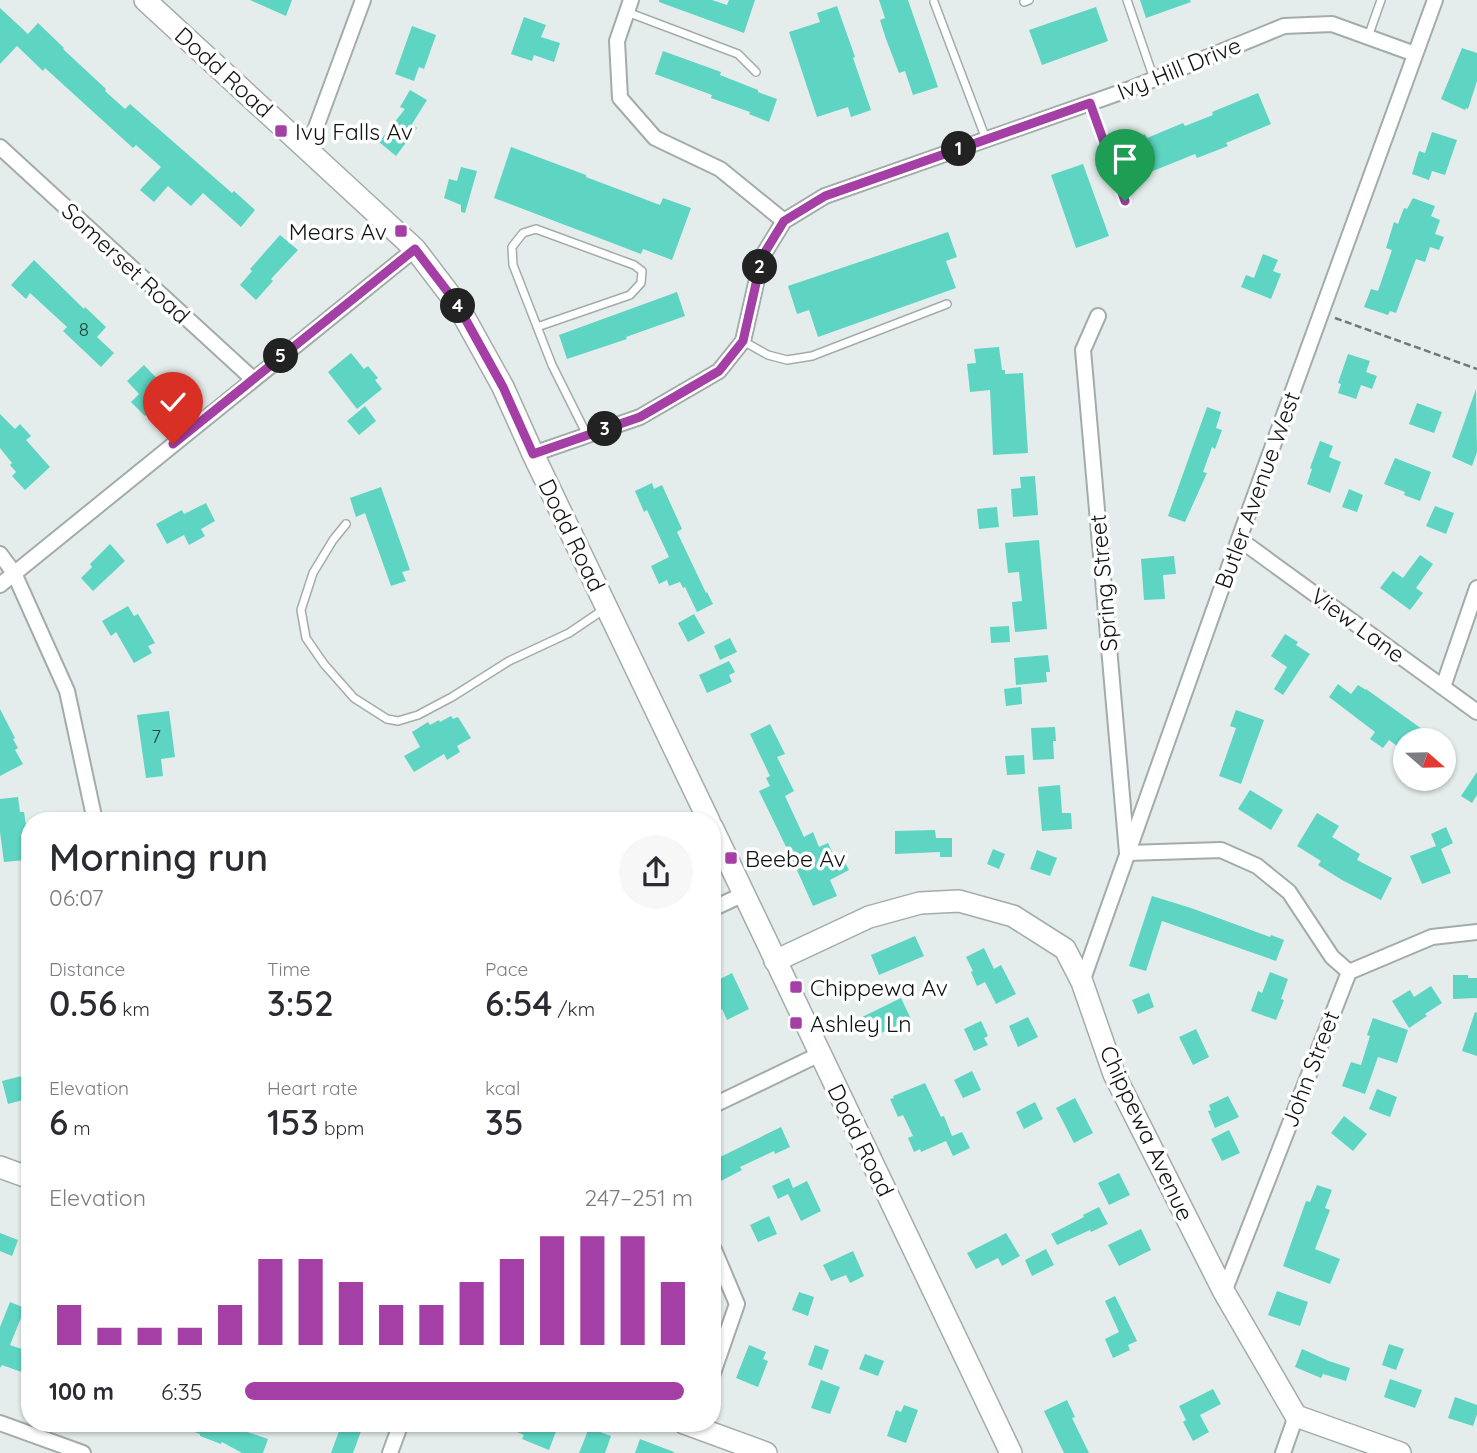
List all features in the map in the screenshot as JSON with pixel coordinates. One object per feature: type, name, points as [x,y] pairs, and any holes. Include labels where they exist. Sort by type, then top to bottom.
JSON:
[{"type":"main road","name":"Dodd Road","points":[[145,0],[415,249],[457,304],[503,387],[705,812]]},
{"type":"main road","name":"Dodd Road","points":[[721,846],[1011,1453]]},
{"type":"main road","name":"Chippewa Avenue","points":[[775,961],[869,917],[920,902],[959,901],[1013,916],[1065,949],[1082,982],[1114,1074],[1224,1292],[1296,1416]]},
{"type":"main road","points":[[0,1167],[21,1175]]},
{"type":"main road","points":[[1296,1416],[1400,1453]]},
{"type":"main road","points":[[712,1432],[766,1453]]},
{"type":"street","points":[[308,149],[363,0]]},
{"type":"street","name":"Butler Avenue West","points":[[1082,982],[1435,0]]},
{"type":"street","points":[[629,6],[617,41],[620,98],[655,138],[720,169],[784,221]]},
{"type":"street","name":"Ivy Hill Drive","points":[[533,454],[640,417],[719,371],[743,341],[762,257],[784,221],[825,196],[1090,103],[1284,26],[1332,24],[1415,54]]},
{"type":"street","name":"Somerset Road","points":[[0,147],[253,379]]},
{"type":"street","points":[[0,585],[415,249]]},
{"type":"street","name":"Spring Street","points":[[1098,316],[1083,350],[1127,853]]},
{"type":"street","name":"View Lane","points":[[1240,539],[1477,712]]},
{"type":"street","points":[[0,554],[14,573],[67,691],[93,812]]},
{"type":"street","points":[[1443,687],[1477,588]]},
{"type":"street","points":[[1127,853],[1221,850],[1257,866],[1289,892],[1332,957],[1349,972],[1432,937],[1477,932]]},
{"type":"street","points":[[721,905],[744,894]]},
{"type":"street","name":"John Street","points":[[1224,1292],[1349,972]]},
{"type":"street","points":[[721,1102],[820,1054]]},
{"type":"street","points":[[721,1266],[737,1304],[721,1350]]},
{"type":"street","points":[[1283,1453],[1296,1416]]},
{"type":"street","points":[[0,1423],[21,1431]]},
{"type":"street","points":[[25,1432],[83,1453]]},
{"type":"street","points":[[390,1453],[398,1432]]},
{"type":"lane","points":[[1127,0],[1154,79]]},
{"type":"lane","points":[[1368,37],[1381,0]]},
{"type":"lane","points":[[934,2],[986,139]]},
{"type":"lane","points":[[629,6],[738,54],[756,72]]},
{"type":"lane","points":[[1090,103],[1125,201]]},
{"type":"lane","points":[[537,327],[630,295],[640,283],[642,271],[634,265],[536,229],[523,233],[512,247],[513,265],[537,327],[552,365],[587,436]]},
{"type":"lane","points":[[743,341],[768,355],[787,360],[812,356],[947,304]]},
{"type":"lane","points":[[346,524],[313,573],[301,610],[306,638],[324,664],[354,698],[387,719],[398,721],[418,715],[453,697],[509,661],[569,633],[607,608]]},
{"type":"path","points":[[1321,313],[1477,369]]},
{"type":"building","points":[[250,0],[292,0],[286,16]]},
{"type":"building","points":[[659,0],[712,0],[727,5],[729,0],[755,0],[744,33]]},
{"type":"building","points":[[879,0],[908,0],[938,87],[913,95],[905,71],[899,73],[886,39],[880,20],[885,18]]},
{"type":"building","points":[[1140,0],[1190,0],[1191,2],[1146,18]]},
{"type":"building","points":[[837,6],[871,110],[851,117],[848,107],[817,117],[789,32],[820,22],[817,13]]},
{"type":"building","points":[[1096,7],[1108,41],[1042,65],[1029,30]]},
{"type":"building","points":[[0,8],[28,34],[38,23],[125,109],[130,104],[255,210],[241,227],[203,193],[191,206],[168,186],[154,202],[140,190],[161,167],[136,145],[133,148],[17,46],[0,64]]},
{"type":"building","points":[[524,17],[546,25],[541,37],[560,43],[554,62],[534,55],[532,61],[511,54]]},
{"type":"building","points":[[412,26],[436,35],[424,69],[419,67],[414,81],[395,74]]},
{"type":"building","points":[[1462,48],[1477,53],[1477,81],[1468,109],[1465,110],[1441,99]]},
{"type":"building","points":[[663,51],[721,72],[720,75],[777,99],[769,122],[711,98],[712,95],[655,74]]},
{"type":"building","points":[[410,90],[427,100],[412,124],[417,128],[396,156],[379,142],[405,109],[400,107]]},
{"type":"building","points":[[1258,93],[1271,124],[1226,143],[1228,146],[1197,158],[1195,154],[1148,173],[1134,138],[1145,134],[1147,138],[1183,123],[1185,126]]},
{"type":"building","points":[[1432,132],[1457,140],[1445,175],[1432,171],[1429,180],[1412,174],[1419,151],[1425,153]]},
{"type":"building","points":[[511,147],[660,205],[663,198],[691,208],[672,260],[643,249],[641,254],[494,198]]},
{"type":"building","points":[[1083,164],[1109,236],[1076,248],[1051,175]]},
{"type":"building","points":[[461,167],[477,171],[465,213],[461,212],[461,205],[444,198],[449,179],[457,181]]},
{"type":"building","points":[[1413,198],[1435,206],[1431,216],[1440,220],[1435,234],[1444,237],[1439,250],[1430,247],[1425,262],[1416,259],[1396,313],[1390,311],[1388,315],[1364,307],[1371,289],[1378,291],[1392,250],[1386,248],[1394,222],[1398,224],[1404,208],[1407,209]]},
{"type":"building","points":[[948,232],[957,257],[946,261],[956,288],[818,337],[809,310],[797,314],[788,286]]},
{"type":"building","points":[[280,235],[298,250],[256,300],[240,285],[252,271],[250,269]]},
{"type":"building","points":[[1263,254],[1278,260],[1273,271],[1281,274],[1271,299],[1241,287],[1246,275],[1254,278]]},
{"type":"building","points":[[34,260],[106,327],[97,337],[114,353],[101,367],[63,331],[67,327],[30,293],[26,299],[11,285]]},
{"type":"building","points":[[677,292],[685,316],[567,359],[559,335]]},
{"type":"building","points":[[999,347],[1005,374],[1023,373],[1028,453],[993,455],[990,390],[970,392],[967,364],[976,363],[974,349]]},
{"type":"building","points":[[351,353],[364,369],[368,366],[378,378],[375,380],[382,389],[357,409],[328,372]]},
{"type":"building","points":[[1348,354],[1370,361],[1366,372],[1377,376],[1372,389],[1361,385],[1356,399],[1338,393],[1341,384],[1338,383]]},
{"type":"building","points":[[144,365],[170,392],[145,416],[131,402],[139,394],[127,381]]},
{"type":"building","points":[[1476,389],[1477,452],[1472,466],[1452,457]]},
{"type":"building","points":[[1417,403],[1442,412],[1434,433],[1409,424]]},
{"type":"building","points":[[365,406],[376,421],[359,435],[347,421]]},
{"type":"building","points":[[1207,407],[1221,412],[1216,428],[1222,430],[1215,449],[1212,447],[1203,472],[1207,473],[1185,522],[1168,516]]},
{"type":"building","points":[[0,414],[15,429],[20,424],[31,436],[26,440],[50,467],[25,490],[12,476],[16,472],[0,448]]},
{"type":"building","points":[[1320,441],[1333,446],[1329,457],[1341,462],[1330,493],[1307,484]]},
{"type":"building","points":[[1395,458],[1431,472],[1420,501],[1384,484]]},
{"type":"building","points":[[1035,476],[1038,515],[1013,517],[1011,489],[1021,488],[1020,477]]},
{"type":"building","points":[[652,483],[654,489],[662,485],[682,529],[677,532],[713,604],[697,612],[680,582],[669,586],[667,580],[659,584],[651,566],[669,557],[635,491]]},
{"type":"building","points":[[381,487],[410,570],[402,572],[406,581],[391,586],[365,513],[356,517],[350,498]]},
{"type":"building","points":[[1349,489],[1363,495],[1357,512],[1342,507]]},
{"type":"building","points":[[206,503],[215,521],[201,529],[205,536],[189,545],[184,535],[167,544],[156,524],[182,510],[184,514]]},
{"type":"building","points":[[1435,506],[1454,513],[1446,534],[1426,526]]},
{"type":"building","points":[[997,507],[999,527],[979,529],[977,509]]},
{"type":"building","points":[[1039,540],[1047,629],[1015,632],[1012,602],[1022,601],[1019,572],[1008,573],[1005,543]]},
{"type":"building","points":[[110,544],[125,561],[93,591],[81,578],[92,567],[90,564]]},
{"type":"building","points":[[1420,555],[1433,564],[1416,588],[1423,593],[1410,610],[1380,588],[1393,571],[1403,578]]},
{"type":"building","points":[[1174,556],[1176,574],[1163,575],[1165,599],[1144,600],[1141,559]]},
{"type":"building","points":[[128,606],[134,616],[138,614],[155,643],[148,646],[152,653],[134,663],[116,632],[111,636],[102,621]]},
{"type":"building","points":[[694,614],[705,633],[688,642],[678,623]]},
{"type":"building","points":[[1009,626],[1010,642],[991,643],[990,627]]},
{"type":"building","points":[[1285,634],[1310,654],[1283,695],[1274,689],[1287,667],[1271,656]]},
{"type":"building","points":[[730,638],[737,652],[720,660],[714,646]]},
{"type":"building","points":[[1048,655],[1050,672],[1046,672],[1047,682],[1016,685],[1014,658]]},
{"type":"building","points":[[729,661],[735,672],[729,675],[732,682],[707,693],[699,675]]},
{"type":"building","points":[[1338,684],[1351,694],[1358,685],[1421,728],[1393,728],[1393,743],[1389,740],[1383,748],[1370,739],[1375,732],[1329,697]]},
{"type":"building","points":[[1021,687],[1022,704],[1006,706],[1004,689]]},
{"type":"building","points":[[0,709],[15,738],[13,739],[18,748],[15,750],[23,764],[0,776]]},
{"type":"building","points":[[1236,710],[1264,720],[1241,784],[1219,776],[1236,728],[1230,726]]},
{"type":"building","points":[[169,711],[175,757],[161,759],[163,776],[146,778],[137,715]]},
{"type":"building","points":[[451,716],[453,719],[458,717],[471,738],[457,746],[460,752],[447,760],[444,754],[414,772],[404,756],[420,747],[412,732],[428,722],[430,725]]},
{"type":"building","points":[[770,724],[785,754],[777,757],[794,791],[785,796],[804,837],[813,832],[819,847],[828,843],[835,858],[841,855],[849,870],[830,880],[837,896],[813,906],[759,791],[770,786],[766,778],[770,776],[750,734]]},
{"type":"building","points":[[1055,727],[1054,759],[1033,760],[1031,728]]},
{"type":"building","points":[[1024,755],[1025,774],[1007,775],[1005,756]]},
{"type":"building","points":[[1477,772],[1477,795],[1472,803],[1461,796]]},
{"type":"building","points":[[1060,785],[1062,813],[1071,813],[1072,829],[1042,831],[1038,787]]},
{"type":"building","points":[[1250,790],[1283,810],[1271,830],[1238,809]]},
{"type":"building","points":[[18,797],[21,812],[21,860],[4,862],[0,799]]},
{"type":"building","points":[[1317,813],[1339,826],[1332,837],[1360,854],[1357,860],[1392,878],[1381,900],[1318,865],[1321,861],[1297,846]]},
{"type":"building","points":[[1446,827],[1453,843],[1441,849],[1451,873],[1422,884],[1410,856],[1436,846],[1431,834]]},
{"type":"building","points":[[935,830],[936,838],[952,838],[952,857],[940,857],[940,852],[895,854],[895,831]]},
{"type":"building","points":[[993,849],[1005,854],[999,869],[987,864]]},
{"type":"building","points":[[1037,850],[1057,858],[1050,876],[1030,869]]},
{"type":"building","points":[[1152,896],[1284,940],[1276,961],[1162,921],[1146,971],[1129,966]]},
{"type":"building","points":[[915,936],[924,956],[879,975],[871,955]]},
{"type":"building","points":[[984,948],[994,969],[1001,965],[1016,994],[996,1004],[985,982],[977,986],[966,957]]},
{"type":"building","points":[[1270,972],[1288,979],[1276,1020],[1251,1011],[1258,991],[1262,993]]},
{"type":"building","points":[[732,973],[749,1009],[727,1020],[721,1009],[721,978]]},
{"type":"building","points":[[1453,975],[1477,978],[1477,998],[1453,999]]},
{"type":"building","points":[[1431,986],[1442,1003],[1409,1028],[1392,1001],[1410,990],[1414,997]]},
{"type":"building","points":[[1149,993],[1154,1007],[1138,1014],[1132,1000]]},
{"type":"building","points":[[901,998],[911,1019],[868,1039],[858,1019]]},
{"type":"building","points":[[1475,1012],[1477,1013],[1477,1056],[1462,1051]]},
{"type":"building","points":[[1028,1017],[1038,1037],[1018,1047],[1009,1026]]},
{"type":"building","points":[[1373,1018],[1408,1030],[1397,1063],[1378,1057],[1365,1094],[1342,1086],[1351,1062],[1361,1065]]},
{"type":"building","points":[[981,1021],[988,1036],[984,1038],[988,1045],[974,1051],[964,1029]]},
{"type":"building","points":[[1196,1029],[1209,1057],[1193,1065],[1179,1037]]},
{"type":"building","points":[[972,1071],[981,1090],[963,1098],[954,1080]]},
{"type":"building","points":[[21,1076],[21,1100],[8,1104],[2,1081]]},
{"type":"building","points":[[925,1083],[952,1136],[962,1132],[970,1148],[953,1156],[946,1141],[921,1152],[920,1149],[914,1152],[908,1138],[913,1136],[903,1115],[898,1117],[890,1099]]},
{"type":"building","points":[[1377,1089],[1397,1097],[1390,1117],[1369,1109]]},
{"type":"building","points":[[1228,1096],[1239,1117],[1215,1128],[1208,1111],[1211,1110],[1209,1105]]},
{"type":"building","points":[[1075,1098],[1093,1133],[1074,1143],[1056,1108]]},
{"type":"building","points":[[1035,1102],[1043,1119],[1024,1129],[1016,1112]]},
{"type":"building","points":[[1344,1116],[1367,1134],[1353,1151],[1331,1133]]},
{"type":"building","points":[[781,1127],[790,1147],[775,1154],[774,1151],[740,1167],[742,1170],[721,1181],[721,1157]]},
{"type":"building","points":[[1229,1130],[1240,1153],[1222,1161],[1211,1139]]},
{"type":"building","points":[[1119,1173],[1130,1195],[1109,1205],[1098,1183]]},
{"type":"building","points":[[789,1178],[793,1188],[807,1181],[821,1211],[801,1221],[788,1194],[778,1199],[772,1186]]},
{"type":"building","points":[[1317,1185],[1332,1190],[1325,1208],[1330,1210],[1315,1249],[1340,1259],[1330,1284],[1283,1266],[1306,1201],[1310,1202]]},
{"type":"building","points":[[1099,1207],[1108,1224],[1057,1245],[1051,1234]]},
{"type":"building","points":[[769,1216],[777,1234],[758,1242],[750,1225]]},
{"type":"building","points":[[1141,1229],[1151,1250],[1119,1266],[1108,1245]]},
{"type":"building","points":[[0,1233],[18,1240],[12,1256],[0,1251]]},
{"type":"building","points":[[1006,1233],[1020,1256],[1002,1266],[998,1258],[976,1269],[967,1253]]},
{"type":"building","points":[[1046,1249],[1054,1265],[1032,1276],[1025,1260]]},
{"type":"building","points":[[853,1251],[864,1276],[850,1283],[846,1275],[831,1281],[823,1265]]},
{"type":"building","points":[[1277,1291],[1308,1302],[1300,1326],[1268,1315]]},
{"type":"building","points":[[799,1292],[814,1297],[808,1316],[792,1310]]},
{"type":"building","points":[[1115,1296],[1137,1341],[1128,1345],[1130,1350],[1113,1358],[1105,1339],[1119,1332],[1105,1301]]},
{"type":"building","points":[[10,1302],[21,1306],[21,1318],[10,1345],[21,1349],[21,1372],[2,1365],[0,1368],[0,1327]]},
{"type":"building","points":[[1389,1344],[1404,1349],[1396,1370],[1382,1365]]},
{"type":"building","points":[[749,1345],[766,1352],[763,1359],[768,1361],[758,1387],[736,1378]]},
{"type":"building","points":[[815,1345],[829,1350],[822,1370],[808,1365]]},
{"type":"building","points":[[1302,1349],[1350,1368],[1346,1381],[1323,1374],[1321,1378],[1295,1367]]},
{"type":"building","points":[[865,1354],[884,1361],[878,1376],[859,1369]]},
{"type":"building","points":[[1390,1379],[1422,1390],[1415,1408],[1384,1397]]},
{"type":"building","points":[[821,1380],[840,1387],[830,1414],[811,1408]]},
{"type":"building","points":[[1213,1389],[1221,1404],[1200,1415],[1209,1432],[1193,1441],[1183,1422],[1186,1420],[1179,1406]]},
{"type":"building","points":[[1455,1397],[1477,1405],[1473,1426],[1448,1418]]},
{"type":"building","points":[[1067,1400],[1075,1417],[1072,1418],[1089,1453],[1064,1453],[1044,1411]]},
{"type":"building","points":[[904,1405],[918,1410],[906,1443],[887,1436],[896,1410],[901,1412]]},
{"type":"building","points":[[194,1432],[247,1432],[268,1439],[263,1453],[242,1453]]},
{"type":"building","points":[[339,1432],[361,1432],[353,1453],[331,1453]]},
{"type":"building","points":[[517,1432],[556,1432],[549,1450],[522,1439],[524,1435]]},
{"type":"building","points":[[587,1432],[600,1432],[611,1436],[605,1453],[579,1453]]},
{"type":"building","points":[[640,1439],[674,1452],[674,1453],[635,1453]]},
{"type":"place","name":"Ivy Falls Av","points":[[281,131]]},
{"type":"place","name":"Mears Av","points":[[401,231]]},
{"type":"place","name":"Beebe Av","points":[[731,858]]},
{"type":"place","name":"Chippewa Av","points":[[796,987]]},
{"type":"place","name":"Ashley Ln","points":[[796,1023]]},
{"type":"route","points":[[173,444],[415,249],[457,304],[503,387],[533,454],[640,417],[719,371],[743,341],[762,257],[784,221],[825,196],[1090,103],[1125,201]]}]
